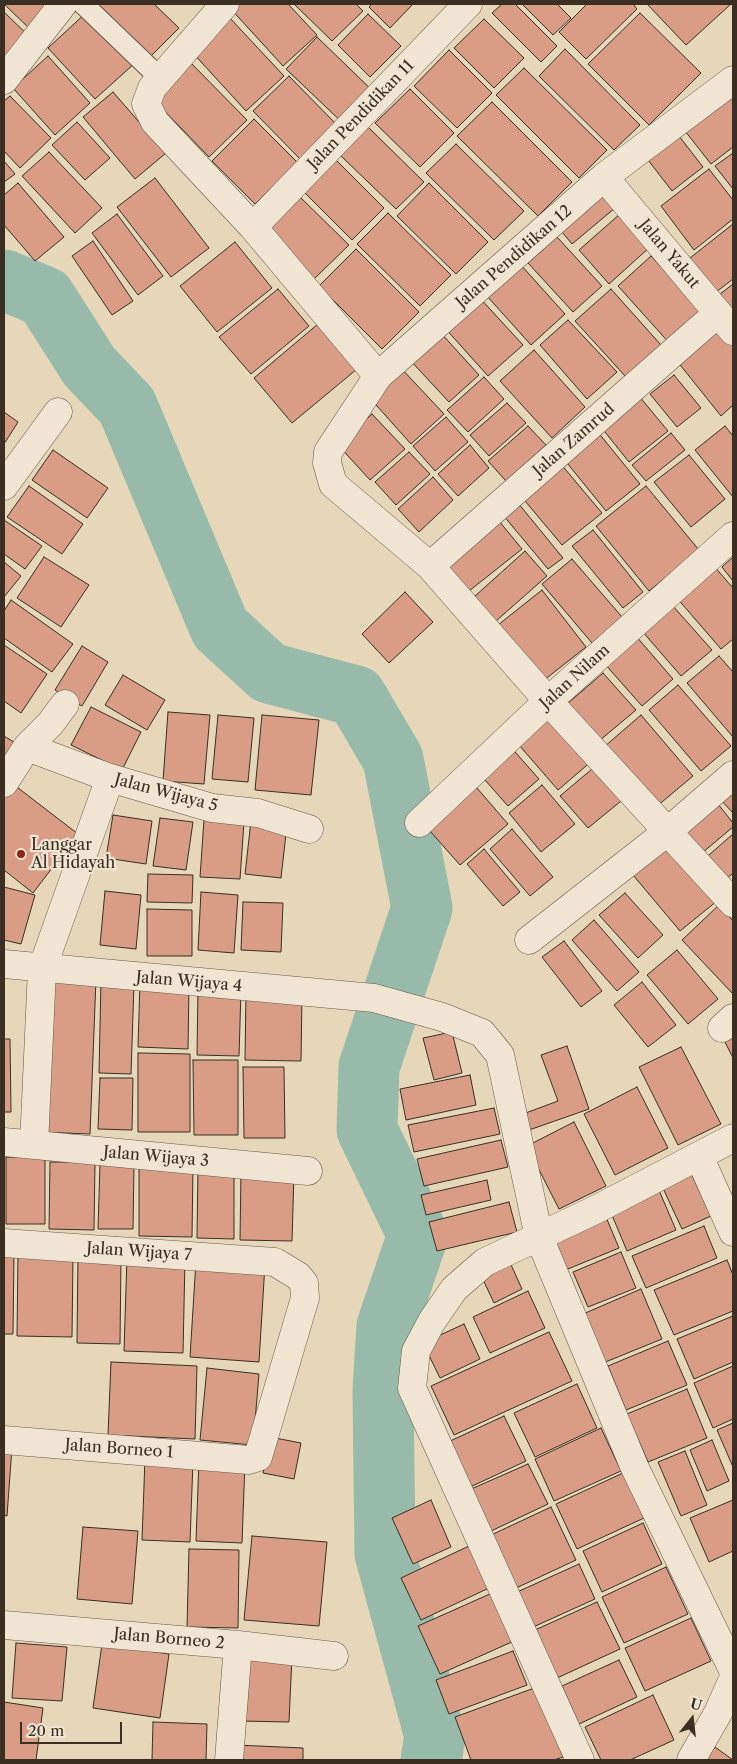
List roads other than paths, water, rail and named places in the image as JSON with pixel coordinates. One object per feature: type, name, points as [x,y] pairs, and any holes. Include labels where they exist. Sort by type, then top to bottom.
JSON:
[{"type":"street","points":[[4,80],[63,4]]},
{"type":"street","points":[[225,4],[152,88],[146,104],[155,122],[253,227],[378,376]]},
{"type":"street","name":"Jalan Pendidikan 11","points":[[253,227],[468,4]]},
{"type":"street","name":"Jalan Pendidikan 12","points":[[430,566],[333,484],[327,463],[328,452],[378,376],[604,177],[733,80]]},
{"type":"street","name":"Jalan Yakut","points":[[604,177],[726,322]]},
{"type":"street","name":"Jalan Zamrud","points":[[430,566],[726,322]]},
{"type":"street","points":[[4,486],[58,412]]},
{"type":"street","name":"Jalan Nilam","points":[[420,822],[548,701],[733,536]]},
{"type":"street","points":[[430,566],[548,701],[733,903]]},
{"type":"street","points":[[4,783],[27,747],[50,724],[65,704]]},
{"type":"street","name":"Jalan Wijaya 5","points":[[27,747],[110,778],[212,808],[258,813],[309,828]]},
{"type":"street","points":[[529,940],[666,832],[733,775]]},
{"type":"street","points":[[34,1145],[42,968],[110,778]]},
{"type":"street","name":"Jalan Wijaya 4","points":[[4,964],[374,998],[442,1017],[482,1033],[500,1055],[539,1237],[634,1466],[733,1670]]},
{"type":"street","points":[[580,1760],[412,1388],[416,1352],[432,1321],[454,1289],[485,1262],[595,1210],[733,1138]]},
{"type":"street","name":"Jalan Wijaya 3","points":[[4,1142],[308,1171]]},
{"type":"street","points":[[699,1156],[733,1232]]},
{"type":"street","name":"Jalan Wijaya 7","points":[[4,1242],[275,1262]]},
{"type":"street","name":"Jalan Borneo 1","points":[[4,1440],[249,1460],[258,1457],[305,1298],[304,1283],[298,1276],[275,1262]]},
{"type":"street","name":"Jalan Borneo 2","points":[[4,1625],[238,1645],[334,1656]]},
{"type":"street","points":[[229,1760],[238,1645]]},
{"type":"street","points":[[691,1760],[726,1718],[733,1679]]},
{"type":"lane","points":[[83,4],[161,79]]},
{"type":"waterway","points":[[4,280],[45,297],[89,366],[127,406],[220,628],[269,673],[356,696],[393,759],[422,908],[369,1067],[367,1130],[418,1235],[387,1326],[383,1390],[385,1554],[435,1736],[431,1760]]},
{"type":"place","name":"Langgar Al Hidayah","points":[[21,854]]}]
